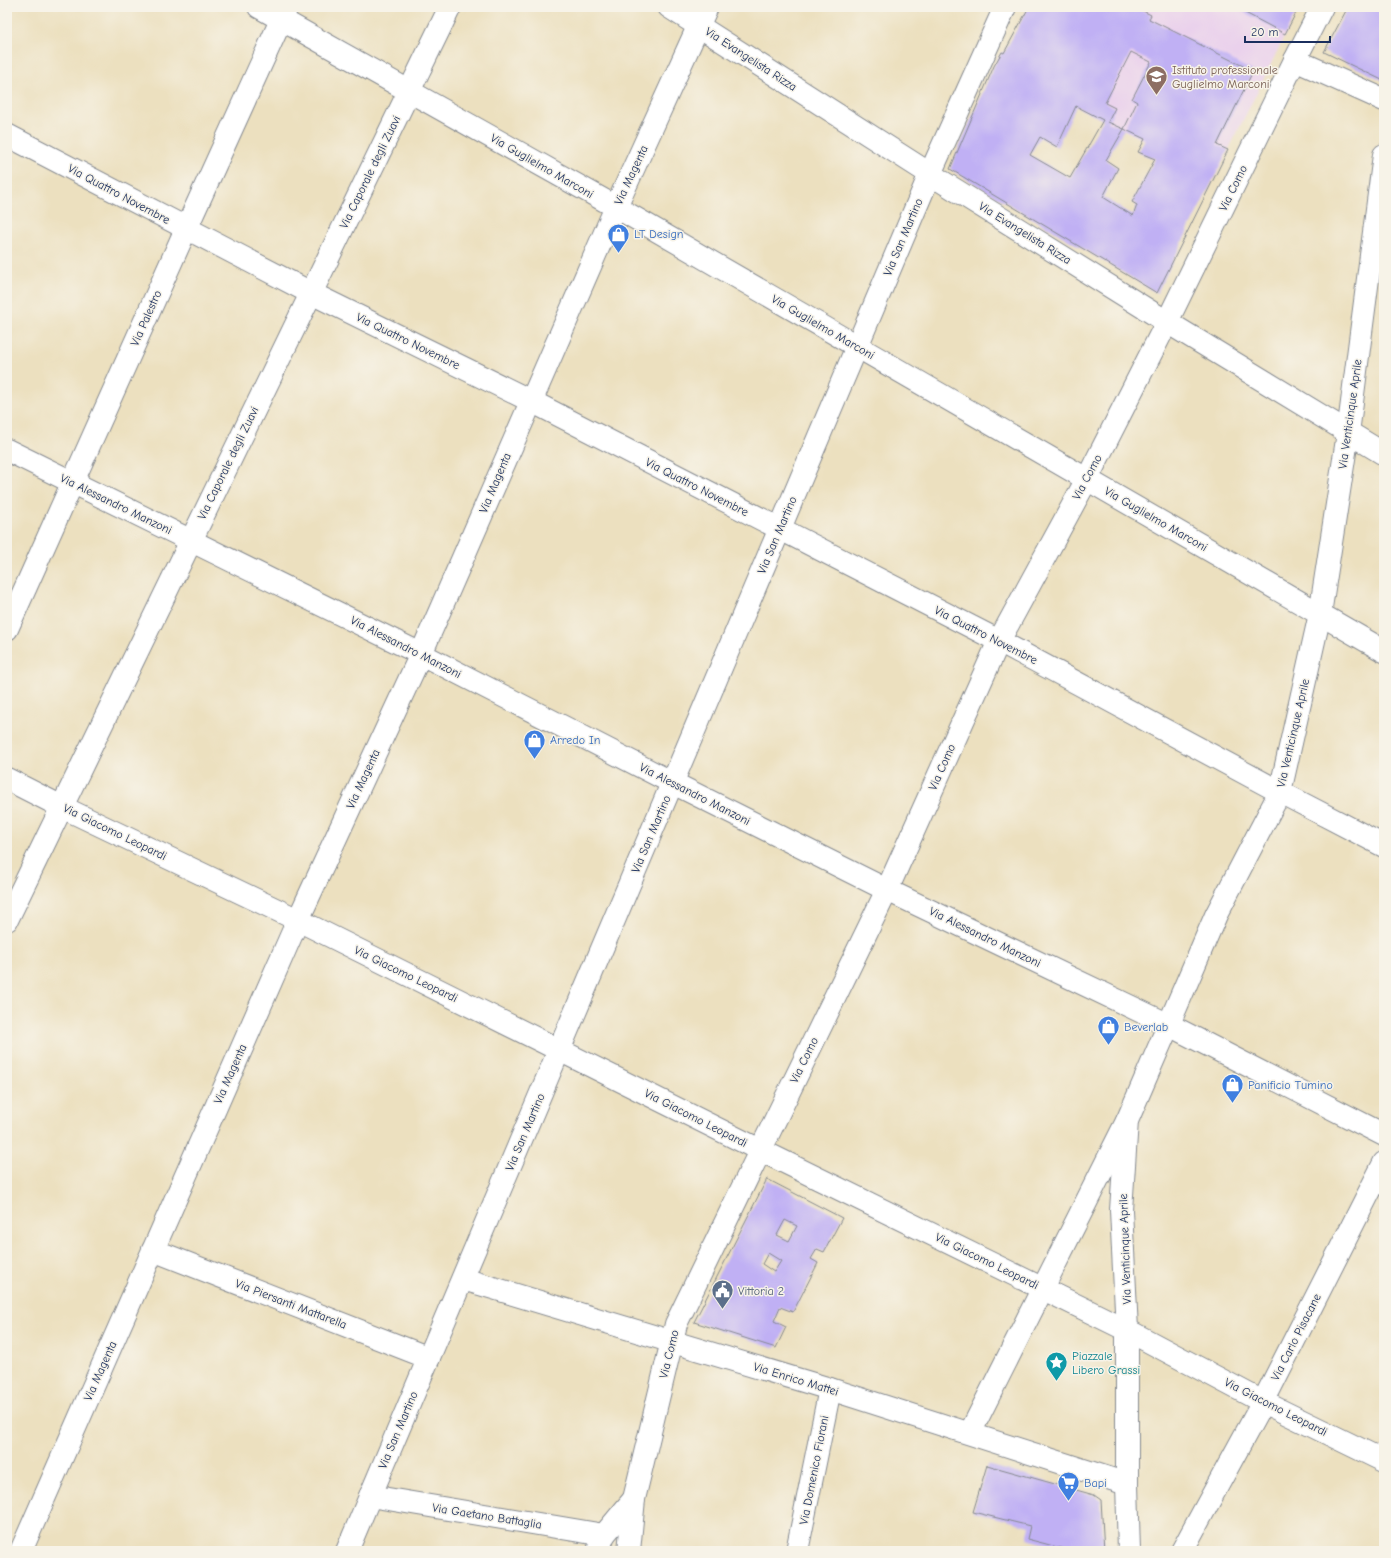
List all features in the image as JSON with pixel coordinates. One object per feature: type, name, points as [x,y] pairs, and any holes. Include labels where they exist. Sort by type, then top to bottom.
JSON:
[{"type":"street","name":"Via Guglielmo Marconi","points":[[259,7],[284,13],[409,90],[857,346],[1384,651]]},
{"type":"street","name":"Via Caporale degli Zuavi","points":[[7,920],[450,7]]},
{"type":"street","name":"Via Evangelista Rizza","points":[[669,7],[703,16],[930,174],[1167,322],[1384,454]]},
{"type":"street","name":"Via San Martino","points":[[347,1551],[930,174],[1005,7]]},
{"type":"street","name":"Via Como","points":[[629,1551],[634,1499],[676,1324],[887,890],[999,641],[1087,479],[1167,322],[1322,7]]},
{"type":"street","name":"Via Palestro","points":[[7,629],[284,13]]},
{"type":"street","name":"Via Magenta","points":[[21,1551],[298,920],[422,654],[616,208],[703,16]]},
{"type":"street","points":[[1295,60],[1384,100]]},
{"type":"street","name":"Via Quattro Novembre","points":[[7,135],[311,293],[531,401],[999,641],[1280,792],[1384,846]]},
{"type":"street","name":"Via Venticinque Aprile","points":[[1129,1551],[1127,1484],[1127,1330],[1121,1210],[1127,1121],[1216,915],[1280,792],[1320,614],[1348,432],[1381,197],[1384,155]]},
{"type":"street","name":"Via Alessandro Manzoni","points":[[7,450],[422,654],[673,783],[887,890],[1169,1025],[1384,1135]]},
{"type":"street","name":"Via Giacomo Leopardi","points":[[7,779],[560,1049],[760,1150],[1127,1330],[1263,1402],[1384,1461]]},
{"type":"street","points":[[970,1434],[1127,1121]]},
{"type":"street","name":"Via Carlo Pisacane","points":[[1182,1551],[1263,1402],[1384,1163]]},
{"type":"street","name":"Via Piersanti Mattarella","points":[[153,1250],[429,1358]]},
{"type":"street","name":"Via Enrico Mattei","points":[[463,1279],[830,1389],[1127,1484]]},
{"type":"street","name":"Via Domenico Fiorani","points":[[797,1551],[830,1389]]},
{"type":"street","name":"Via Gaetano Battaglia","points":[[370,1496],[601,1543]]},
{"type":"street","points":[[601,1543],[634,1499]]},
{"type":"shaded area","name":"Istituto professionale Guglielmo Marconi","points":[[1029,7],[1299,7],[1216,175],[994,66],[1002,52],[1005,53]]},
{"type":"building","points":[[1029,7],[1135,7],[1151,15],[1149,19],[1253,71],[1217,145],[1228,150],[1157,293],[950,169],[994,66],[1002,52],[1004,53]],"holes":[[[1131,52],[1151,62],[1132,99],[1137,102],[1124,129],[1108,122],[1115,108],[1105,103]],[[1076,106],[1103,120],[1070,178],[1030,155],[1040,137],[1057,147]],[[1124,129],[1145,139],[1138,152],[1155,159],[1132,202],[1137,205],[1133,216],[1103,197],[1118,168],[1106,160]]]},
{"type":"building","points":[[1234,7],[1299,7],[1285,34]]},
{"type":"building","points":[[1348,7],[1384,7],[1384,81],[1324,52]]},
{"type":"building","points":[[767,1179],[842,1218],[824,1252],[817,1249],[811,1259],[818,1263],[793,1312],[780,1307],[774,1321],[786,1327],[776,1348],[694,1322]],"holes":[[[785,1220],[797,1226],[789,1241],[777,1235]],[[768,1253],[781,1261],[774,1272],[762,1264]]]},
{"type":"building","points":[[987,1465],[1094,1495],[1101,1500],[1104,1551],[1073,1551],[1027,1539],[1030,1526],[973,1512]]},
{"type":"place","name":"Istituto professionale Guglielmo Marconi","points":[[1156,96]]},
{"type":"place","name":"LT Design","points":[[619,254]]},
{"type":"place","name":"Arredo In","points":[[535,760]]},
{"type":"place","name":"Beverlab","points":[[1109,1046]]},
{"type":"place","name":"Panificio Tumino","points":[[1233,1104]]},
{"type":"place","name":"Vittoria 2","points":[[723,1310]]},
{"type":"place","name":"Piazzale Libero Grassi","points":[[1057,1382]]},
{"type":"place","name":"Bapi","points":[[1068,1502]]}]
